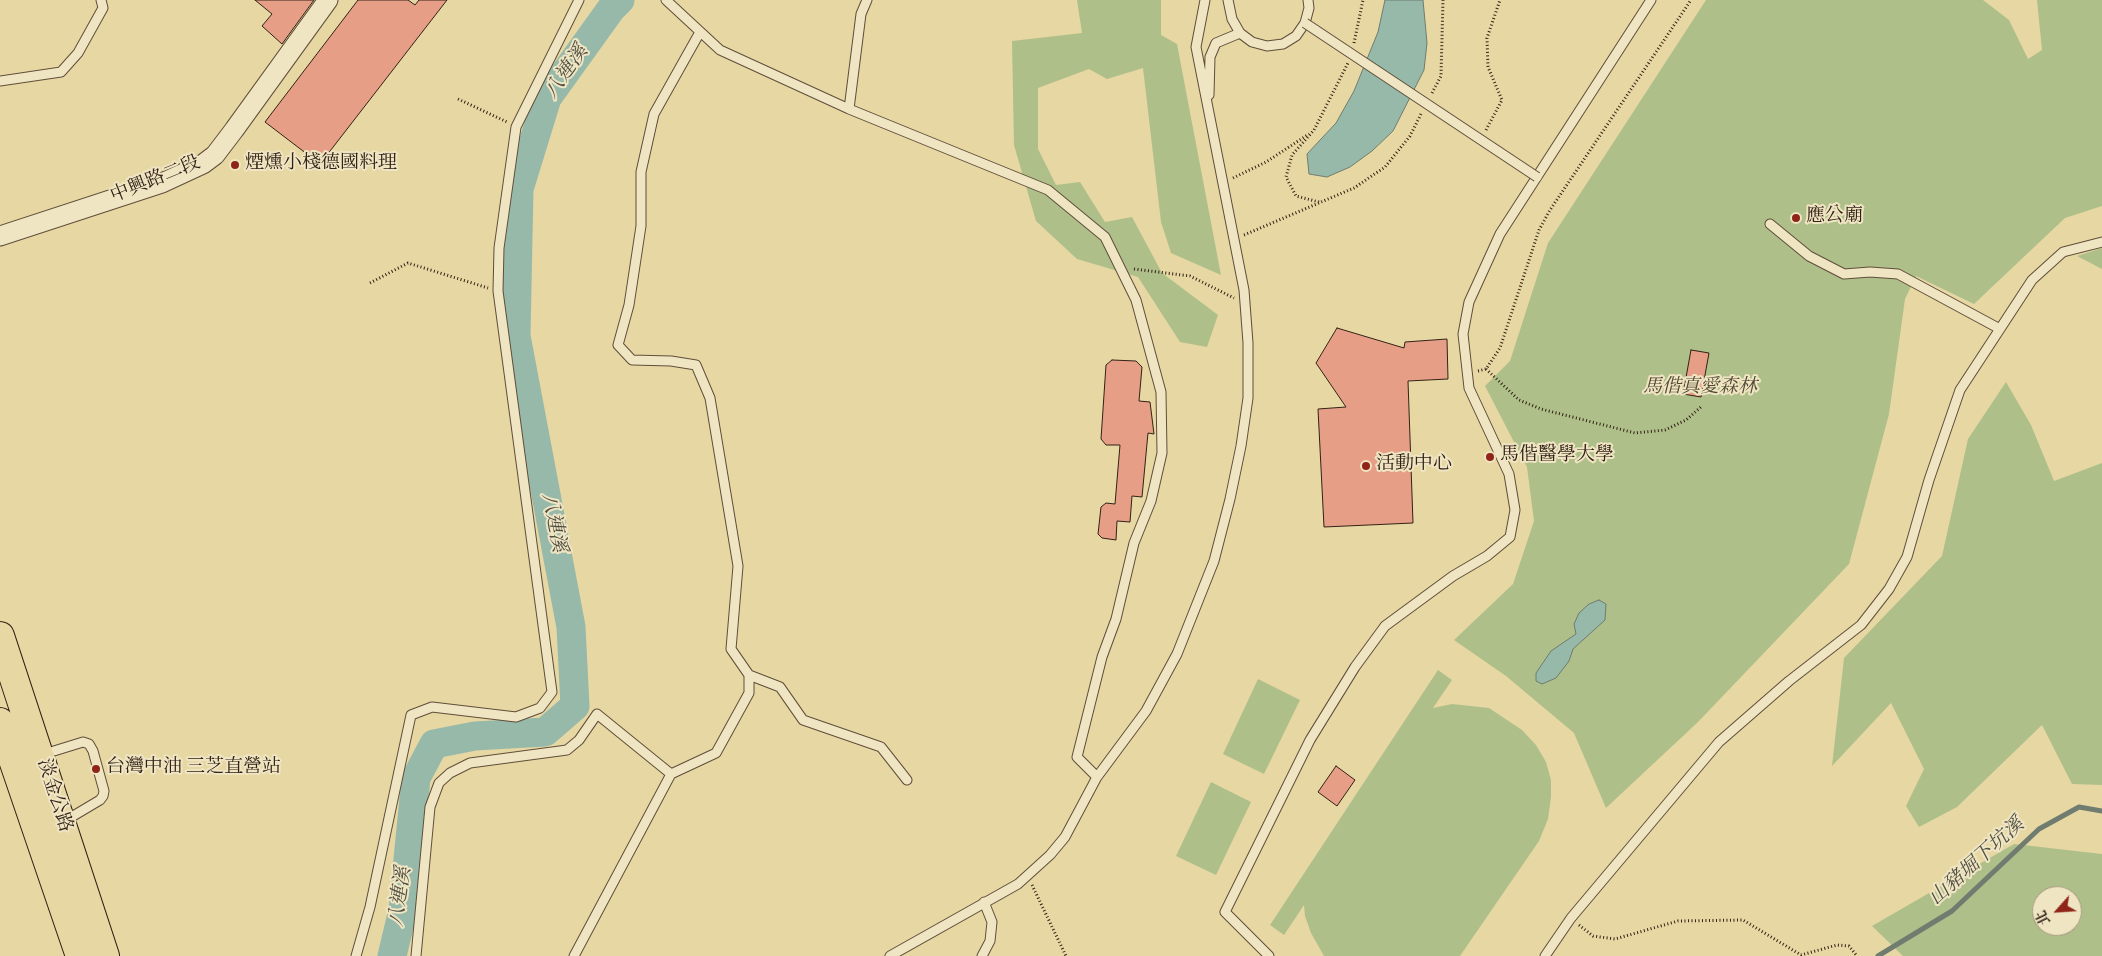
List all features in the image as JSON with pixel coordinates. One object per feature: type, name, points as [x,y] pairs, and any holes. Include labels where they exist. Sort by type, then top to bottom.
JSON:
[{"type":"main road","name":"淡金公路","points":[[0,636],[27,760],[50,828],[105,956]]},
{"type":"main road","name":"淡金公路","points":[[0,722],[27,760]]},
{"type":"main road","name":"淡金公路","points":[[50,828],[80,956]]},
{"type":"street","name":"中興路二段","points":[[0,236],[162,183],[203,164],[215,155],[328,0]]},
{"type":"lane","points":[[0,81],[61,72],[78,53],[103,8],[101,0]]},
{"type":"lane","points":[[356,956],[370,907],[411,715],[432,707],[516,717],[540,708],[552,692],[498,291],[499,248],[516,127],[579,0]]},
{"type":"lane","points":[[666,0],[720,50],[849,109],[1048,190],[1105,238],[1136,300],[1161,392],[1162,453],[1151,501],[1134,543],[1116,619],[1102,657],[1077,757],[1097,777]]},
{"type":"lane","points":[[849,109],[861,14],[867,0]]},
{"type":"lane","points":[[890,956],[1018,884],[1050,855],[1065,837],[1097,777],[1146,711],[1177,654],[1214,561],[1230,499],[1248,398],[1248,343],[1245,305],[1234,239],[1196,47],[1204,0]]},
{"type":"lane","points":[[1228,0],[1232,19],[1240,33],[1252,42],[1267,46],[1283,44],[1296,36],[1306,23],[1309,8],[1308,0]]},
{"type":"lane","points":[[1269,956],[1225,912],[1310,740],[1355,667],[1384,626],[1454,576],[1487,556],[1510,537],[1515,510],[1509,474],[1469,388],[1464,334],[1468,302],[1500,234],[1651,0]]},
{"type":"lane","points":[[1306,23],[1537,177]]},
{"type":"lane","points":[[700,32],[654,114],[641,172],[640,236],[629,305],[618,345],[632,360],[671,361],[696,365],[710,398],[738,566],[731,649],[749,675],[780,687],[803,720],[881,747],[907,780]]},
{"type":"lane","points":[[1208,105],[1210,57],[1216,43],[1240,33]]},
{"type":"lane","points":[[1770,224],[1808,256],[1844,274],[1870,272],[1898,274],[2000,330]]},
{"type":"lane","points":[[1545,956],[1571,918],[1719,742],[1789,681],[1862,624],[1889,589],[1907,557],[1929,480],[1960,390],[2032,280],[2063,252],[2102,242]]},
{"type":"lane","points":[[574,956],[671,774],[716,753],[749,693],[749,675]]},
{"type":"lane","points":[[416,956],[430,806],[439,783],[450,773],[470,763],[567,750],[579,740],[597,714],[671,774]]},
{"type":"lane","points":[[27,760],[83,742],[89,744],[93,751],[104,791],[103,796],[100,800],[50,828]]},
{"type":"lane","points":[[982,956],[990,941],[992,922],[984,902]]},
{"type":"path","points":[[1352,51],[1364,0]]},
{"type":"path","points":[[1429,98],[1441,76],[1442,0]]},
{"type":"path","points":[[1482,140],[1502,100],[1488,66],[1487,38],[1500,0]]},
{"type":"path","points":[[1468,375],[1486,369],[1500,348],[1539,230],[1550,210],[1691,0]]},
{"type":"path","points":[[1319,202],[1296,196],[1286,177],[1292,155],[1314,130],[1350,60]]},
{"type":"path","points":[[458,99],[516,127]]},
{"type":"path","points":[[1234,239],[1354,188],[1385,167],[1410,136],[1426,106]]},
{"type":"path","points":[[1223,183],[1266,162],[1314,130]]},
{"type":"path","points":[[370,283],[408,263],[498,291]]},
{"type":"path","points":[[1118,263],[1140,271],[1190,276],[1222,290],[1245,305]]},
{"type":"path","points":[[1486,369],[1519,400],[1541,409],[1635,433],[1665,430],[1686,420],[1701,407]]},
{"type":"path","points":[[1028,875],[1066,956]]},
{"type":"path","points":[[1571,918],[1593,936],[1615,939],[1678,921],[1743,920],[1801,956],[1837,945],[1849,946],[1857,956]]},
{"type":"green space","points":[[1077,0],[1161,0],[1161,35],[1177,44],[1221,275],[1171,253],[1161,222],[1143,68],[1107,79],[1089,69],[1038,88],[1038,149],[1056,185],[1080,182],[1105,222],[1132,217],[1162,273],[1218,315],[1207,347],[1180,342],[1138,277],[1077,259],[1036,221],[1014,145],[1012,41],[1082,33]]},
{"type":"green space","name":"馬偕真愛森林","points":[[1706,0],[1983,0],[2009,20],[2028,59],[2042,50],[2037,0],[2102,0],[2102,206],[2065,218],[1974,304],[1916,276],[1905,299],[1889,414],[1849,564],[1698,722],[1606,808],[1574,733],[1506,676],[1454,640],[1513,584],[1534,521],[1527,467],[1485,386],[1510,361],[1548,243]]},
{"type":"green space","points":[[2102,248],[2102,269],[2077,256]]},
{"type":"green space","points":[[2006,382],[2031,425],[2054,481],[2102,463],[2102,785],[2072,784],[2042,725],[1957,807],[1919,827],[1906,806],[1924,769],[1891,703],[1832,766],[1844,658],[1942,556],[1968,439]]},
{"type":"green space","points":[[1438,670],[1452,680],[1433,708],[1452,704],[1489,708],[1522,730],[1536,745],[1546,762],[1551,780],[1548,819],[1539,841],[1460,956],[1324,956],[1311,933],[1305,916],[1304,905],[1284,935],[1270,925]]},
{"type":"green space","points":[[1258,679],[1300,700],[1264,774],[1223,754]]},
{"type":"green space","points":[[1211,782],[1251,802],[1216,875],[1176,856]]},
{"type":"green space","points":[[2014,844],[2102,854],[2102,956],[1903,956],[1872,926]]},
{"type":"shaded area","points":[[1385,0],[1423,0],[1427,43],[1424,70],[1393,131],[1372,151],[1350,167],[1327,177],[1309,174],[1307,154],[1336,123],[1354,91],[1378,32]]},
{"type":"shaded area","points":[[1599,600],[1606,604],[1605,620],[1573,649],[1569,661],[1556,678],[1542,684],[1536,681],[1536,673],[1551,651],[1576,634],[1574,624],[1579,613],[1589,604]]},
{"type":"building","points":[[255,0],[314,0],[282,44],[262,26],[272,14]]},
{"type":"building","points":[[358,0],[408,0],[415,5],[419,0],[447,0],[320,164],[265,122]]},
{"type":"building","name":"活動中心","points":[[1337,328],[1404,348],[1405,342],[1447,339],[1448,379],[1408,381],[1413,523],[1324,527],[1318,409],[1346,407],[1316,363]]},
{"type":"building","points":[[1691,350],[1709,353],[1701,397],[1683,394]]},
{"type":"building","points":[[1112,360],[1136,361],[1142,367],[1139,401],[1150,402],[1154,434],[1148,433],[1142,497],[1132,496],[1130,522],[1117,521],[1116,540],[1102,538],[1098,534],[1101,507],[1106,503],[1115,504],[1120,445],[1106,445],[1101,439],[1106,365]]},
{"type":"building","points":[[1336,766],[1355,780],[1337,806],[1318,792]]},
{"type":"waterway","name":"八連溪","points":[[392,956],[403,910],[416,778],[434,744],[475,736],[545,732],[575,706],[571,627],[516,336],[519,189],[547,98],[611,9],[620,0]]},
{"type":"waterway","name":"山豬堀下坑溪","points":[[1878,956],[1952,911],[2039,829],[2079,807],[2102,811]]},
{"type":"place","name":"煙燻小棧德國料理","points":[[235,165]]},
{"type":"place","name":"應公廟","points":[[1796,218]]},
{"type":"place","name":"馬偕醫學大學","points":[[1490,457]]},
{"type":"place","name":"活動中心","points":[[1366,466]]},
{"type":"place","name":"台灣中油 三芝直營站","points":[[96,769]]}]
